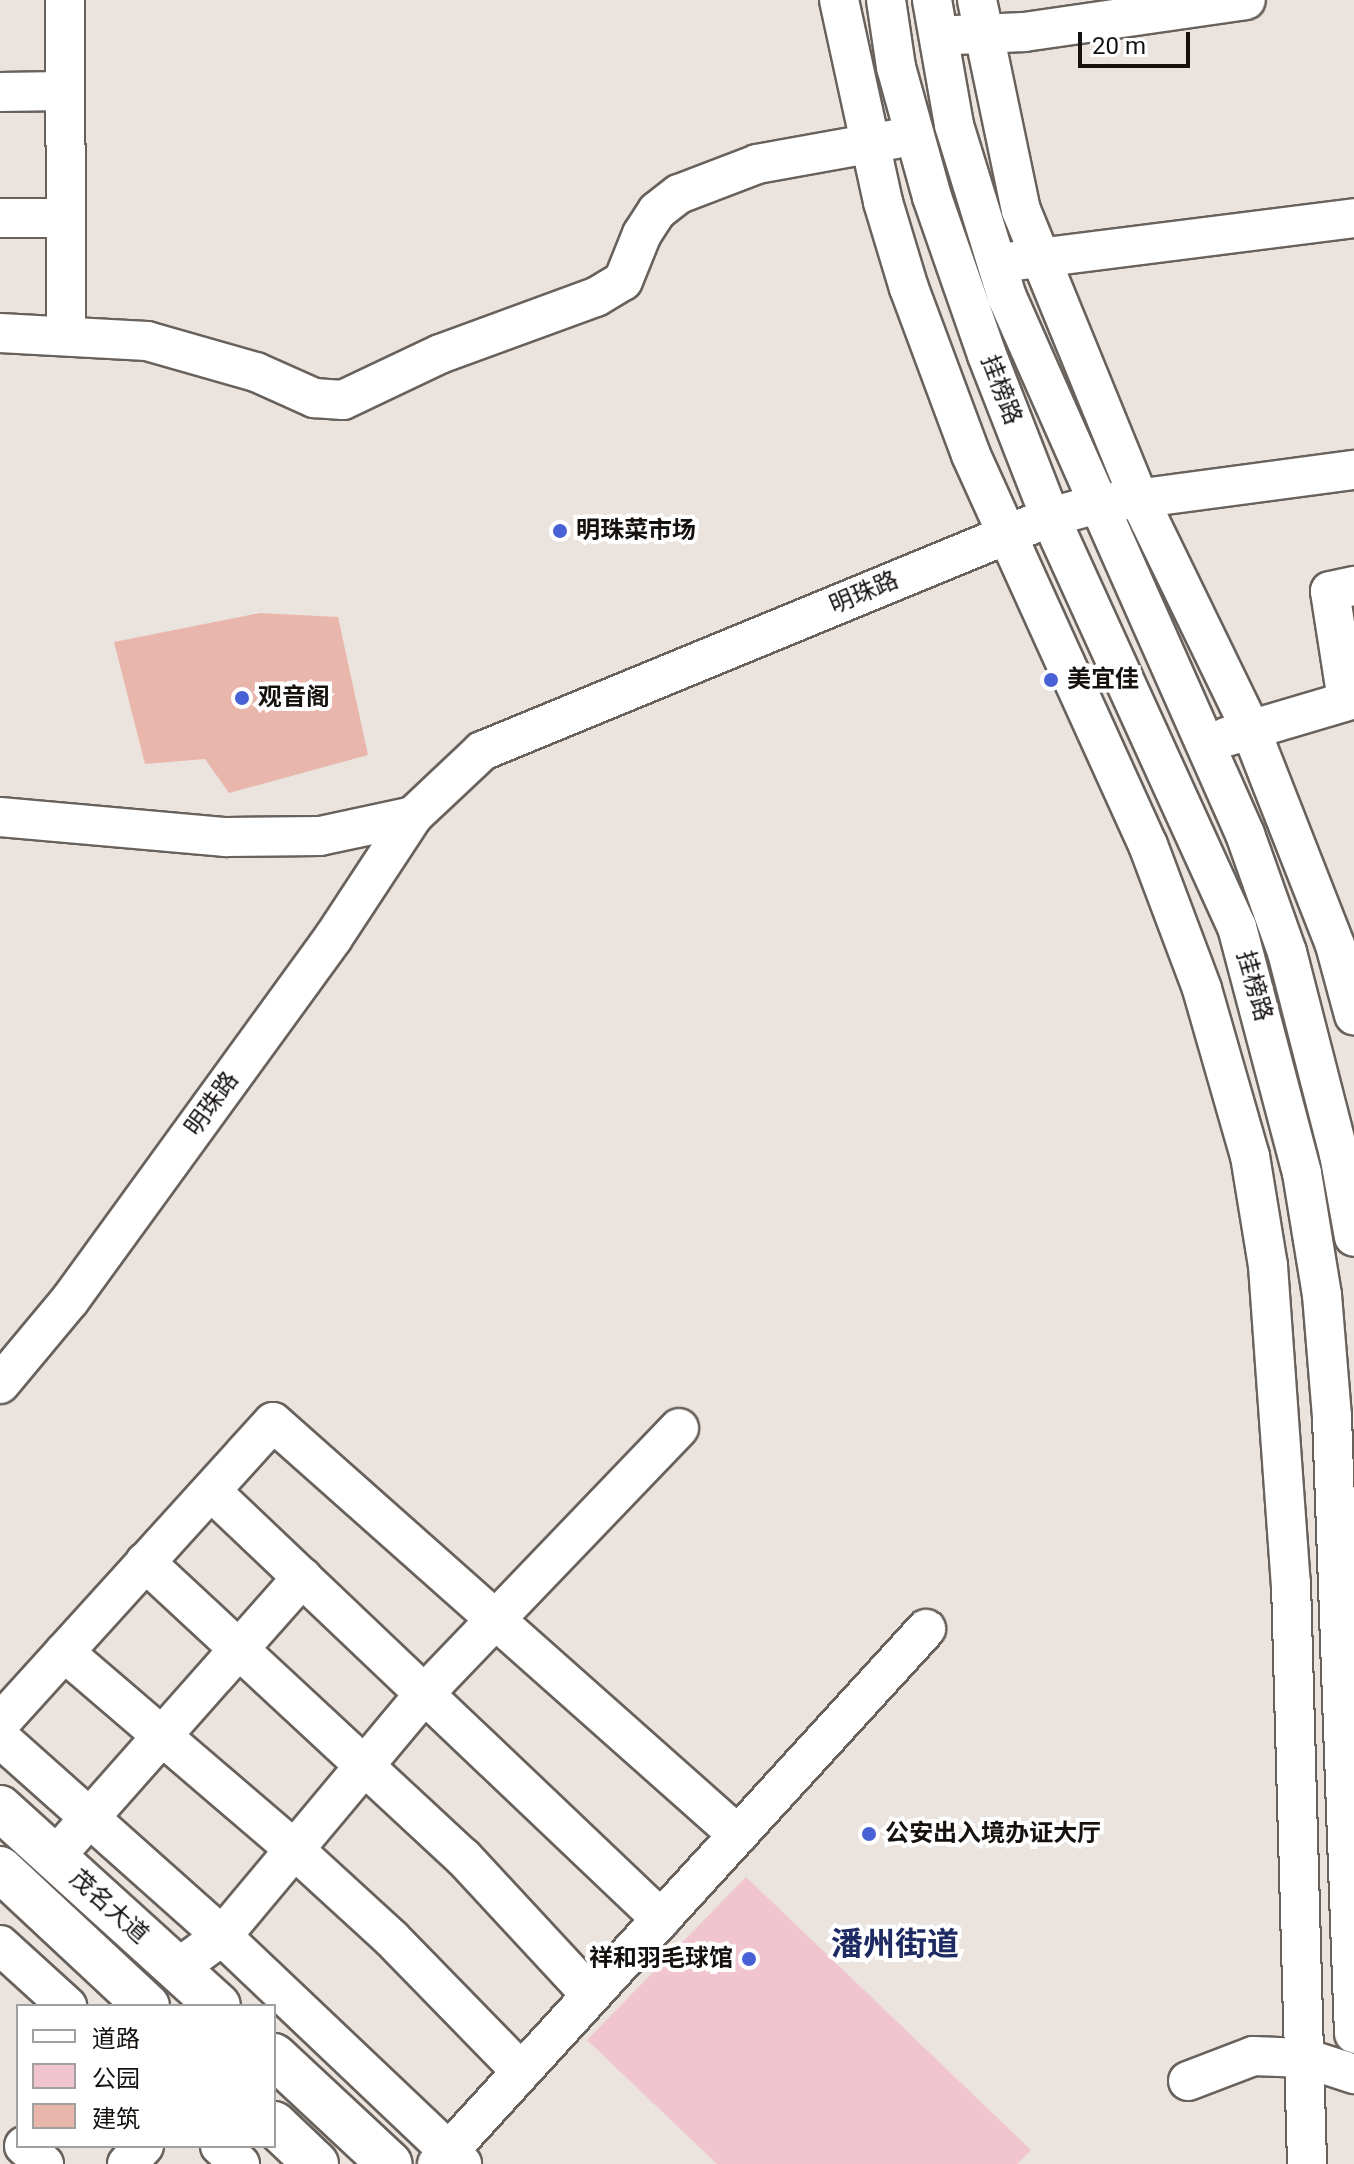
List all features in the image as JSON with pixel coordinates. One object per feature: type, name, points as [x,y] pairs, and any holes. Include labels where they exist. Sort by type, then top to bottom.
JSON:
[{"type":"main road","name":"茂名大道","points":[[0,1808],[216,2004]]},
{"type":"main road","name":"茂名大道","points":[[0,1869],[145,2004]]},
{"type":"main road","points":[[276,2058],[390,2164]]},
{"type":"main road","points":[[276,2126],[316,2164]]},
{"type":"street","points":[[65,0],[66,335]]},
{"type":"street","points":[[839,0],[871,146],[909,288],[971,455],[1009,532],[1135,816],[1214,1028],[1250,1156],[1268,1266],[1281,1418],[1296,1776],[1307,2164]]},
{"type":"street","name":"挂榜路","points":[[886,0],[896,67],[932,197],[977,326],[1050,517],[1181,796],[1237,927],[1302,1173],[1317,1260],[1332,1417],[1354,2034]]},
{"type":"street","points":[[934,18],[1246,0]]},
{"type":"street","points":[[978,17],[1021,210],[1139,499],[1250,728],[1345,943],[1354,1015]]},
{"type":"street","name":"挂榜路","points":[[934,18],[954,125],[996,264],[1038,374],[1205,745],[1287,952],[1346,1153],[1354,1237]]},
{"type":"street","points":[[0,92],[65,91]]},
{"type":"street","points":[[0,333],[147,341],[256,372],[314,398],[343,400],[440,354],[596,297],[623,281],[642,234],[657,211],[679,194],[757,164],[871,146],[954,125]]},
{"type":"street","points":[[0,218],[66,218]]},
{"type":"street","points":[[996,264],[1354,218]]},
{"type":"street","name":"明珠路","points":[[0,1384],[80,1287],[333,938],[413,816],[482,751],[1050,517],[1098,504],[1354,470]]},
{"type":"street","points":[[1205,745],[1250,728],[1350,700],[1330,591],[1354,586]]},
{"type":"street","points":[[1135,816],[1181,796]]},
{"type":"street","points":[[0,817],[226,837],[320,836],[413,816]]},
{"type":"street","points":[[1287,952],[1345,943]]},
{"type":"street","points":[[1313,1046],[1354,1041]]},
{"type":"street","points":[[1268,1266],[1317,1260]]},
{"type":"street","points":[[1281,1418],[1332,1417]]},
{"type":"street","points":[[0,1723],[273,1422],[738,1835]]},
{"type":"street","points":[[177,1969],[222,1936],[425,1693],[679,1428]]},
{"type":"street","points":[[212,1492],[661,1919]]},
{"type":"street","points":[[145,1562],[463,1857],[591,1995]]},
{"type":"street","points":[[54,1858],[165,1739],[303,1577]]},
{"type":"street","points":[[0,1738],[222,1936],[449,2160],[521,2071],[926,1629]]},
{"type":"street","points":[[64,1652],[296,1851],[392,1939],[521,2071]]},
{"type":"street","points":[[1296,1776],[1345,1776]]},
{"type":"street","points":[[0,1931],[32,1899]]},
{"type":"street","points":[[0,1945],[65,2004]]},
{"type":"street","points":[[1188,2081],[1253,2056],[1305,2058],[1354,2074]]},
{"type":"street","points":[[0,2125],[16,2139]]},
{"type":"street","points":[[26,2148],[44,2164]]},
{"type":"street","points":[[127,2164],[142,2148]]},
{"type":"street","points":[[222,2148],[240,2164]]},
{"type":"green space","name":"祥和羽毛球馆","points":[[746,1877],[1031,2150],[1017,2164],[717,2164],[587,2040]]},
{"type":"building","name":"观音阁","points":[[260,613],[338,617],[368,755],[229,793],[205,759],[145,764],[114,642]]},
{"type":"place","name":"明珠菜市场","points":[[560,531]]},
{"type":"place","name":"美宜佳","points":[[1051,680]]},
{"type":"place","name":"观音阁","points":[[242,698]]},
{"type":"place","name":"公安出入境办证大厅","points":[[869,1834]]},
{"type":"place","name":"祥和羽毛球馆","points":[[749,1959]]},
{"type":"district","name":"潘州街道","points":[[895,1944]]}]
